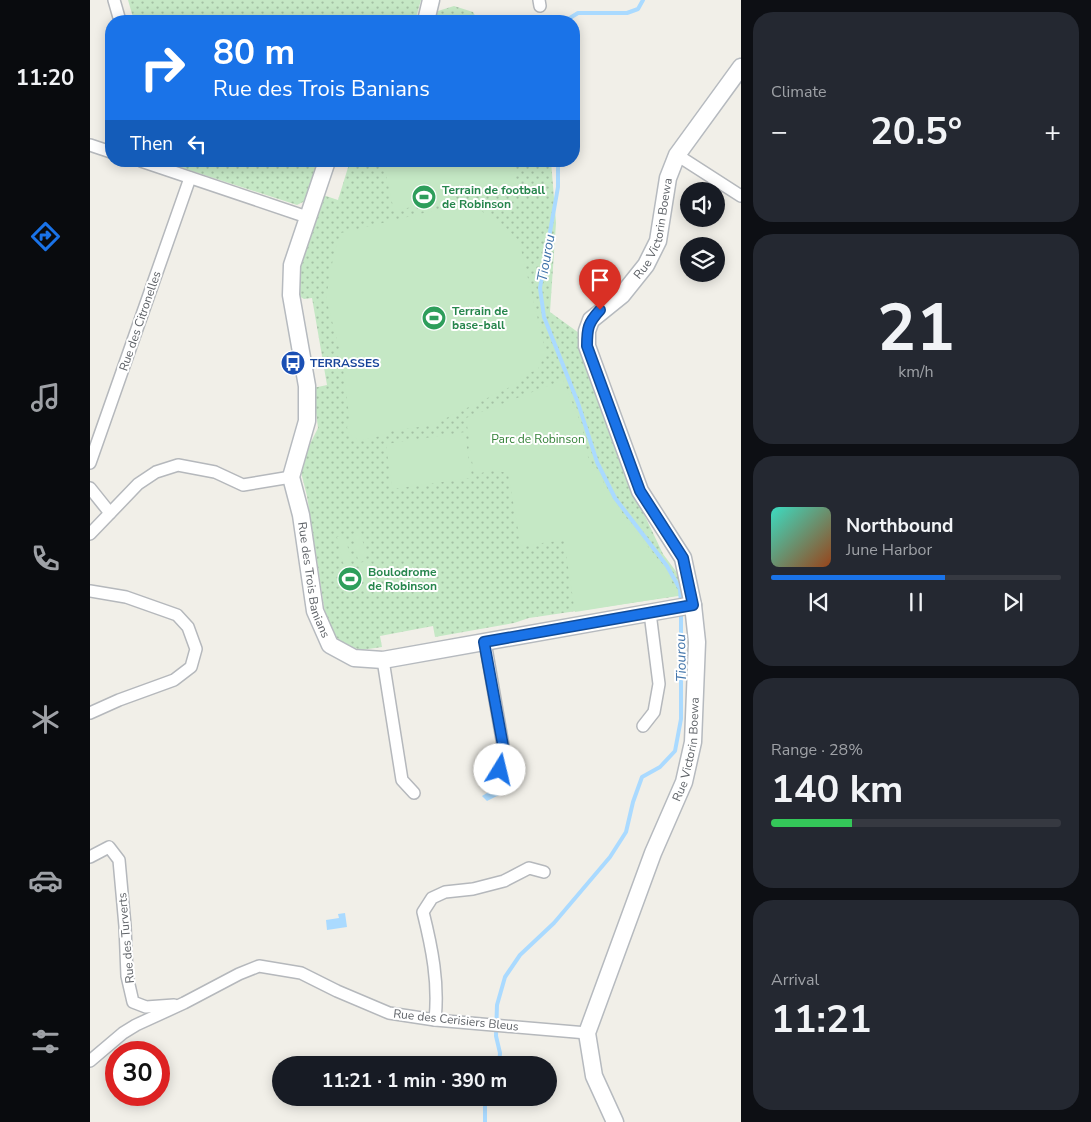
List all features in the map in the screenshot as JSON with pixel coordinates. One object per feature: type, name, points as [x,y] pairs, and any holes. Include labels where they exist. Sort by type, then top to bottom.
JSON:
[{"type":"street","points":[[114,0],[118,15]]},
{"type":"street","points":[[427,15],[431,0]]},
{"type":"street","name":"Rue Victorin Boewa","points":[[615,1122],[594,1076],[587,1033],[653,853],[686,774],[693,742],[696,694],[696,642],[684,606],[683,558],[640,491],[587,346],[587,331],[591,320],[622,295],[646,265],[658,241],[668,178],[677,155],[741,67]]},
{"type":"street","points":[[90,145],[105,150]]},
{"type":"street","points":[[677,155],[741,196]]},
{"type":"street","points":[[158,167],[307,216]]},
{"type":"street","points":[[90,534],[138,484],[156,472],[178,465],[215,472],[243,486],[291,477],[307,422],[307,386],[291,295],[292,265],[325,167]]},
{"type":"street","name":"Rue des Citronelles","points":[[90,463],[190,178]]},
{"type":"street","name":"Rue des Trois Banians","points":[[291,477],[301,515],[315,611],[330,644],[354,658],[383,660],[684,606]]},
{"type":"street","points":[[90,488],[110,513]]},
{"type":"street","points":[[90,591],[126,598],[177,615],[188,627],[196,649],[191,667],[174,680],[90,713]]},
{"type":"street","points":[[643,726],[654,712],[659,685],[650,613]]},
{"type":"street","points":[[484,642],[504,751],[500,770]]},
{"type":"street","points":[[383,660],[402,780],[414,793]]},
{"type":"street","name":"Rue des Turverts","points":[[90,857],[109,847],[119,860],[126,926],[127,976],[133,1002],[146,1007],[184,1003]]},
{"type":"street","points":[[435,1020],[437,997],[434,968],[423,912],[432,898],[445,892],[473,889],[504,881],[528,868],[544,872]]},
{"type":"street","name":"Rue des Cerisiers Bleus","points":[[90,1061],[123,1033],[136,1025],[259,966],[301,974],[337,992],[390,1013],[435,1020],[587,1033]]},
{"type":"green space","points":[[128,0],[421,0],[417,15],[132,15]]},
{"type":"green space","points":[[454,6],[473,12],[475,15],[436,15],[438,11]]},
{"type":"green space","points":[[180,167],[316,167],[305,201],[297,205]]},
{"type":"green space","points":[[348,167],[551,167],[556,223],[550,312],[579,333],[626,476],[663,554],[678,574],[685,595],[529,618],[514,623],[435,637],[433,626],[380,636],[382,647],[361,650],[342,644],[327,626],[307,496],[301,472],[305,454],[318,428],[313,388],[327,385],[312,298],[304,299],[297,295],[296,275],[323,195],[338,200]]},
{"type":"green space","name":"Terrain de football de Robinson","points":[[384,167],[513,167],[517,183],[394,211]]},
{"type":"green space","name":"Terrain de base-ball","points":[[457,205],[478,209],[502,224],[519,241],[546,353],[538,369],[521,377],[516,384],[432,425],[386,432],[384,435],[359,441],[348,432],[347,427],[350,422],[342,359],[326,298],[334,253],[341,233]]},
{"type":"green space","name":"Parc de Robinson","points":[[563,380],[582,426],[588,457],[628,522],[662,564],[674,586],[675,596],[575,612],[564,540],[521,546],[508,473],[492,470],[474,475],[466,418]]},
{"type":"green space","points":[[465,432],[471,478],[392,489],[386,444]]},
{"type":"green space","name":"Boulodrome de Robinson","points":[[361,532],[366,558],[358,560],[352,534]]},
{"type":"green space","name":"Boulodrome de Robinson","points":[[345,535],[351,561],[343,563],[337,537]]},
{"type":"green space","name":"Boulodrome de Robinson","points":[[367,561],[373,587],[365,589],[359,563]]},
{"type":"green space","name":"Boulodrome de Robinson","points":[[351,565],[357,591],[349,592],[343,566]]},
{"type":"water","points":[[500,785],[503,793],[487,801],[482,796]]},
{"type":"water","points":[[345,913],[347,927],[327,930],[326,920],[339,918],[338,914]]},
{"type":"waterway","name":"Tiourou","points":[[575,15],[578,13],[627,13],[638,9],[643,0]]},
{"type":"waterway","name":"Tiourou","points":[[558,167],[558,187],[540,288],[544,317],[578,403],[597,462],[615,498],[667,566],[680,589],[681,604]]},
{"type":"waterway","name":"Tiourou","points":[[500,1056],[496,1036],[497,1005],[505,977],[520,955],[554,923],[610,857],[626,832],[633,802],[642,777],[660,767],[675,751],[681,719],[681,611]]},
{"type":"waterway","name":"Tiourou","points":[[485,1106],[485,1122]]},
{"type":"place","name":"Terrain de football de Robinson","points":[[424,197]]},
{"type":"place","name":"Terrain de base-ball","points":[[434,318]]},
{"type":"place","name":"TERRASSES","points":[[293,363]]},
{"type":"place","name":"Boulodrome de Robinson","points":[[350,579]]},
{"type":"route","points":[[500,770],[504,751],[484,642],[693,605],[683,558],[640,491],[600,377],[587,346],[587,331],[591,320],[600,310]]}]
